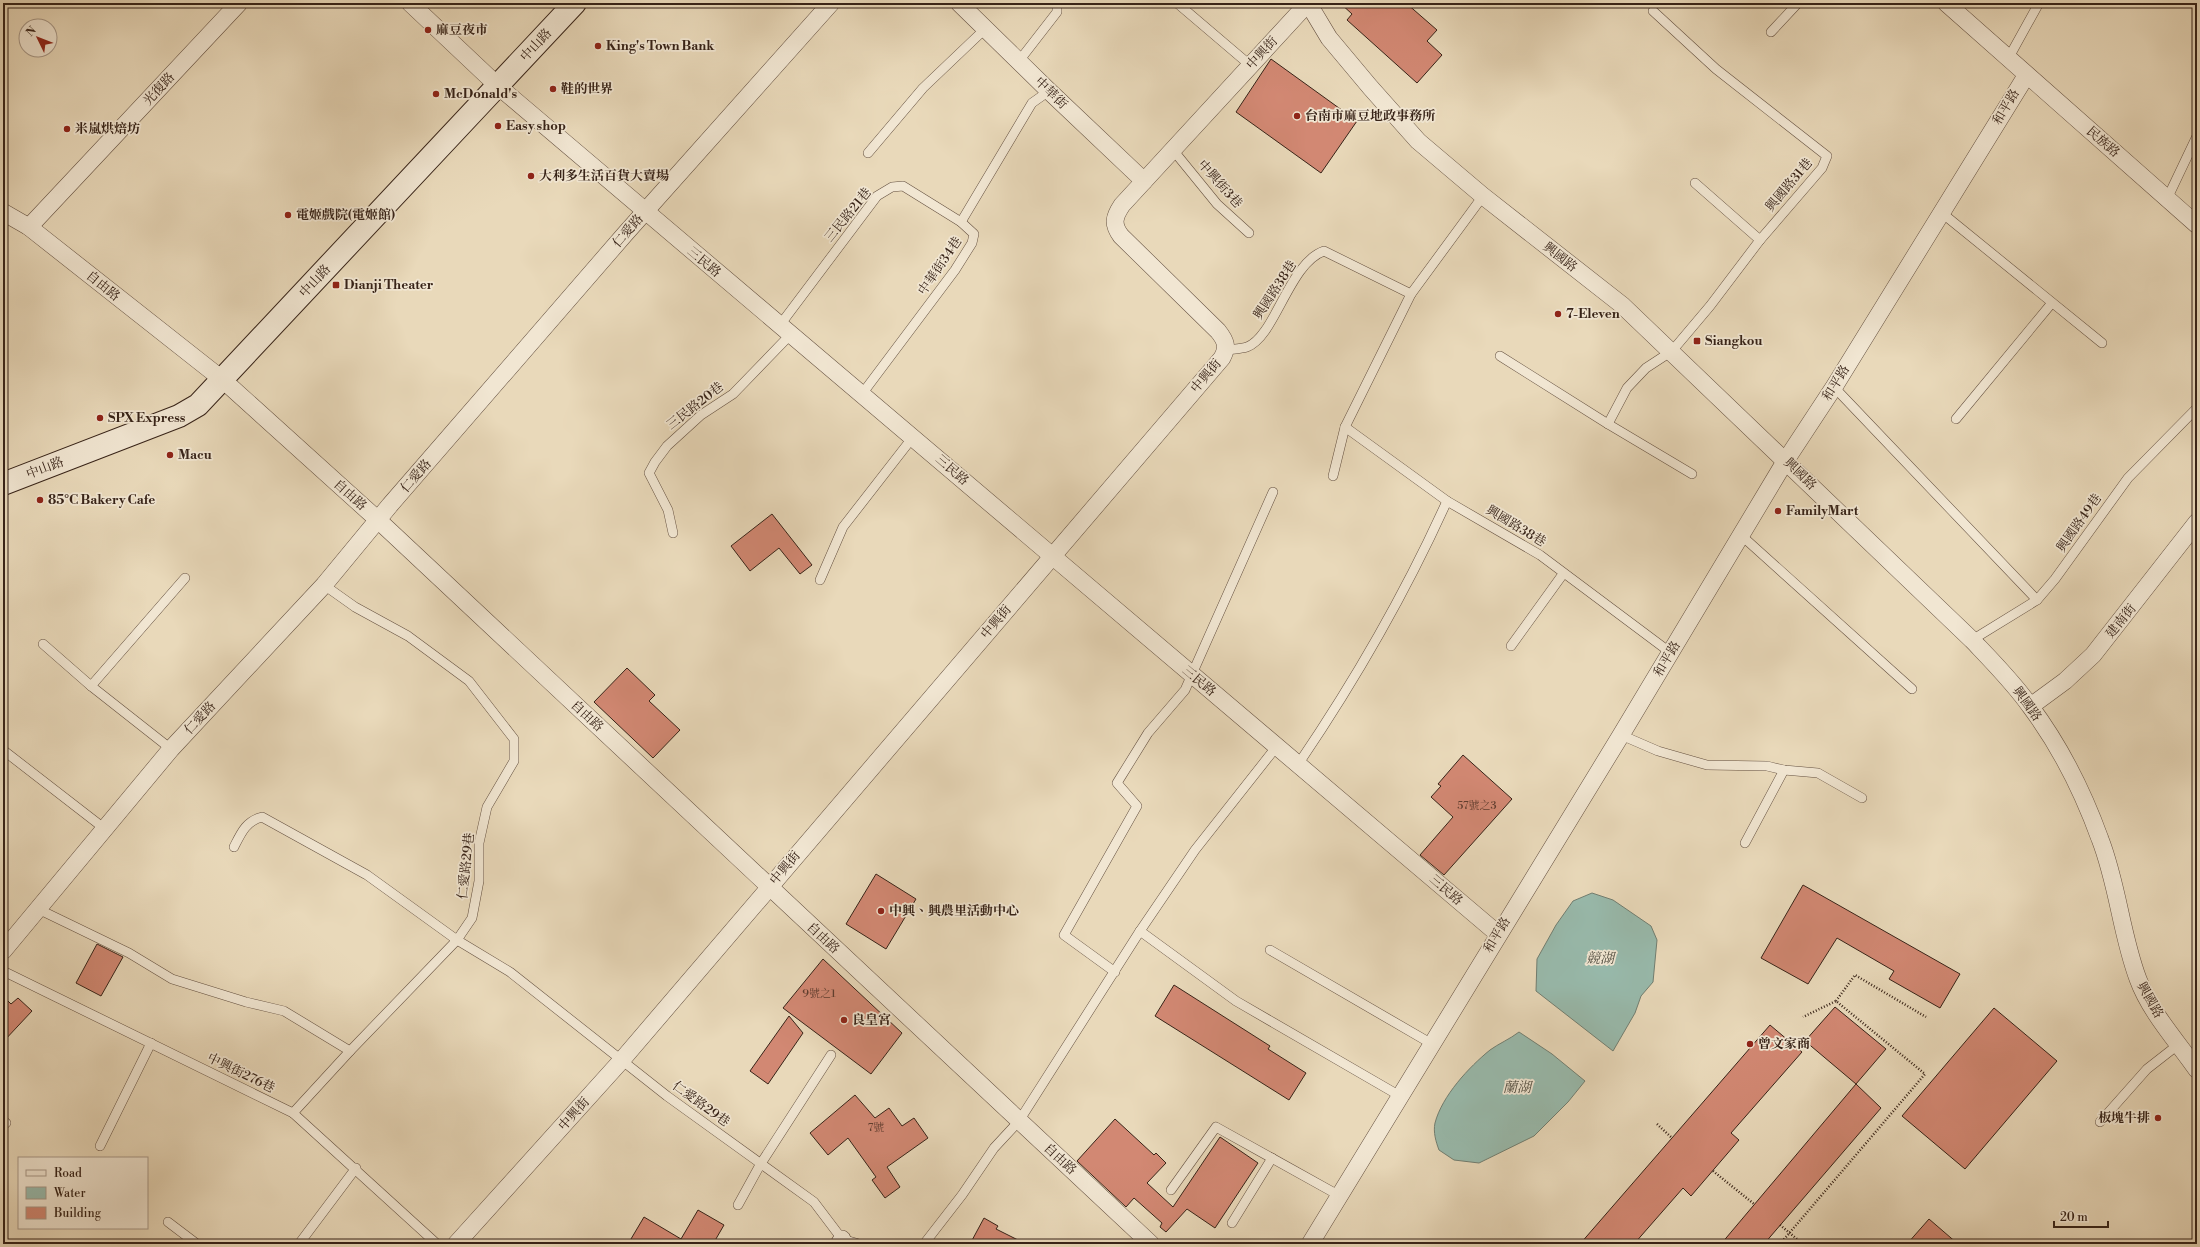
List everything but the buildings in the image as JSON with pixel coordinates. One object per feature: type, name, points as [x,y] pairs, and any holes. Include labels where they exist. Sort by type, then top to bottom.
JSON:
[{"type":"main road","name":"中山路","points":[[3,484],[179,416],[198,405],[575,3]]},
{"type":"street","name":"光復路","points":[[30,227],[239,3]]},
{"type":"street","name":"三民路","points":[[410,3],[498,86],[1498,934]]},
{"type":"street","name":"仁愛路","points":[[3,951],[171,749],[324,585],[378,520],[645,211],[831,3]]},
{"type":"street","name":"中華街","points":[[959,3],[1144,181]]},
{"type":"street","name":"中興街","points":[[456,1244],[621,1062],[1051,556],[1222,358],[1226,350],[1225,340],[1218,331],[1115,228],[1114,222],[1116,214],[1144,181],[1308,3]]},
{"type":"street","name":"興國路","points":[[1308,3],[1329,38],[1418,141],[1483,196],[1605,290],[1672,351],[1972,640],[2030,706],[2074,778],[2093,820],[2110,869],[2138,980],[2147,1000],[2197,1070]]},
{"type":"street","name":"民族路","points":[[1946,3],[2026,76],[2197,225]]},
{"type":"street","name":"和平路","points":[[1310,1244],[1671,653],[1786,460],[1834,387],[2026,76]]},
{"type":"street","name":"自由路","points":[[3,212],[30,227],[223,380],[378,520],[1151,1244]]},
{"type":"street","name":"建南街","points":[[2030,706],[2065,681],[2093,655],[2197,522]]},
{"type":"lane","points":[[1019,61],[1057,12],[1057,3]]},
{"type":"lane","points":[[1177,3],[1251,66]]},
{"type":"lane","points":[[1770,32],[1798,3]]},
{"type":"lane","points":[[2008,59],[2039,3]]},
{"type":"lane","name":"興國路31巷","points":[[1608,424],[1627,388],[1646,368],[1672,351],[1710,306],[1760,240],[1822,168],[1827,156],[1716,69],[1653,11]]},
{"type":"lane","points":[[868,153],[923,88],[986,28]]},
{"type":"lane","name":"中華街34巷","points":[[862,394],[955,270],[972,243],[974,234],[961,222],[1032,104],[1049,91]]},
{"type":"lane","points":[[2167,199],[2197,136]]},
{"type":"lane","name":"中興街3巷","points":[[1173,150],[1217,204],[1249,233]]},
{"type":"lane","points":[[1695,183],[1760,240]]},
{"type":"lane","name":"三民路21巷","points":[[785,330],[877,196],[892,187],[903,186],[961,222]]},
{"type":"lane","points":[[1333,476],[1345,427],[1411,294],[1483,196]]},
{"type":"lane","points":[[1942,213],[2051,304],[2102,343]]},
{"type":"lane","name":"興國路38巷","points":[[1226,350],[1248,347],[1261,337],[1299,272],[1316,254],[1324,251],[1411,294]]},
{"type":"lane","points":[[1956,418],[2051,304]]},
{"type":"lane","name":"三民路20巷","points":[[673,533],[668,510],[649,473],[654,462],[667,446],[701,415],[733,394],[785,330]]},
{"type":"lane","points":[[1500,356],[1608,424],[1692,474]]},
{"type":"lane","points":[[1834,387],[2038,600]]},
{"type":"lane","name":"興國路49巷","points":[[1972,640],[2038,600],[2055,579],[2128,478],[2197,408]]},
{"type":"lane","name":"興國路38巷","points":[[1345,427],[1447,501],[1540,555],[1563,574],[1671,653]]},
{"type":"lane","points":[[820,580],[844,527],[913,437]]},
{"type":"lane","points":[[1115,972],[1064,936],[1137,806],[1117,783],[1148,733],[1185,690],[1273,492]]},
{"type":"lane","points":[[1298,763],[1371,650],[1417,566],[1447,501]]},
{"type":"lane","points":[[1742,536],[1912,689]]},
{"type":"lane","points":[[1511,646],[1563,574]]},
{"type":"lane","points":[[91,686],[185,578]]},
{"type":"lane","name":"仁愛路29巷","points":[[324,585],[355,607],[408,636],[469,681],[514,739],[514,761],[487,807],[479,843],[479,881],[472,918],[457,940],[510,972],[621,1062],[760,1165],[814,1202],[840,1241],[859,1244]]},
{"type":"lane","points":[[43,644],[91,686],[171,749]]},
{"type":"lane","points":[[1621,735],[1658,751],[1706,765],[1767,766],[1784,770],[1818,773],[1862,798]]},
{"type":"lane","points":[[924,1244],[962,1195],[994,1148],[1019,1121],[1140,931],[1195,850],[1277,746]]},
{"type":"lane","points":[[3,750],[105,829]]},
{"type":"lane","points":[[1745,843],[1784,770]]},
{"type":"lane","points":[[234,847],[243,828],[253,819],[262,817],[367,875],[457,940],[350,1051],[293,1113]]},
{"type":"lane","points":[[38,909],[129,952],[172,979],[246,1002],[284,1011],[350,1051]]},
{"type":"lane","points":[[1140,931],[1236,1001],[1400,1096]]},
{"type":"lane","points":[[1270,950],[1432,1044]]},
{"type":"lane","name":"中興街276巷","points":[[3,971],[293,1113],[356,1168],[437,1244]]},
{"type":"lane","points":[[100,1146],[151,1043]]},
{"type":"lane","points":[[2100,1122],[2147,1069],[2179,1044]]},
{"type":"lane","points":[[738,1205],[760,1165],[831,1056]]},
{"type":"lane","points":[[1171,1190],[1216,1127],[1340,1196]]},
{"type":"lane","points":[[1232,1223],[1272,1158]]},
{"type":"lane","points":[[299,1244],[356,1168]]},
{"type":"lane","points":[[168,1222],[197,1244]]},
{"type":"path","points":[[1803,1017],[1836,1001],[1855,975],[1926,1017]]},
{"type":"path","points":[[1780,1244],[1925,1074],[1836,1001]]},
{"type":"path","points":[[1657,1124],[1672,1138]]},
{"type":"path","points":[[1713,1170],[1754,1204]]},
{"type":"path","points":[[1780,1225],[1803,1244]]},
{"type":"water","name":"競湖","points":[[1592,893],[1613,900],[1651,926],[1657,940],[1653,982],[1641,996],[1635,1013],[1613,1051],[1536,991],[1537,959],[1556,925],[1573,901]]},
{"type":"water","name":"蘭湖","points":[[1519,1032],[1552,1054],[1585,1081],[1568,1102],[1534,1136],[1479,1163],[1454,1160],[1439,1150],[1435,1137],[1435,1123],[1444,1103],[1465,1073],[1493,1048]]},
{"type":"place","name":"麻豆夜市","points":[[428,30]]},
{"type":"place","name":"King's Town Bank","points":[[598,46]]},
{"type":"place","name":"鞋的世界","points":[[553,89]]},
{"type":"place","name":"McDonald's","points":[[436,94]]},
{"type":"place","name":"台南市麻豆地政事務所","points":[[1297,116]]},
{"type":"place","name":"Easy shop","points":[[498,126]]},
{"type":"place","name":"米嵐烘焙坊","points":[[67,129]]},
{"type":"place","name":"大利多生活百貨大賣場","points":[[531,176]]},
{"type":"place","name":"電姬戲院(電姬館)","points":[[288,215]]},
{"type":"place","name":"Dianji Theater","points":[[336,285]]},
{"type":"place","name":"7-Eleven","points":[[1558,314]]},
{"type":"place","name":"Siangkou","points":[[1697,341]]},
{"type":"place","name":"SPX Express","points":[[100,418]]},
{"type":"place","name":"Macu","points":[[170,455]]},
{"type":"place","name":"85°C Bakery Cafe","points":[[40,500]]},
{"type":"place","name":"FamilyMart","points":[[1778,511]]},
{"type":"place","name":"中興、興農里活動中心","points":[[881,911]]},
{"type":"place","name":"良皇宮","points":[[844,1020]]},
{"type":"place","name":"曾文家商","points":[[1750,1044]]},
{"type":"place","name":"板塊牛排","points":[[2158,1118]]}]
